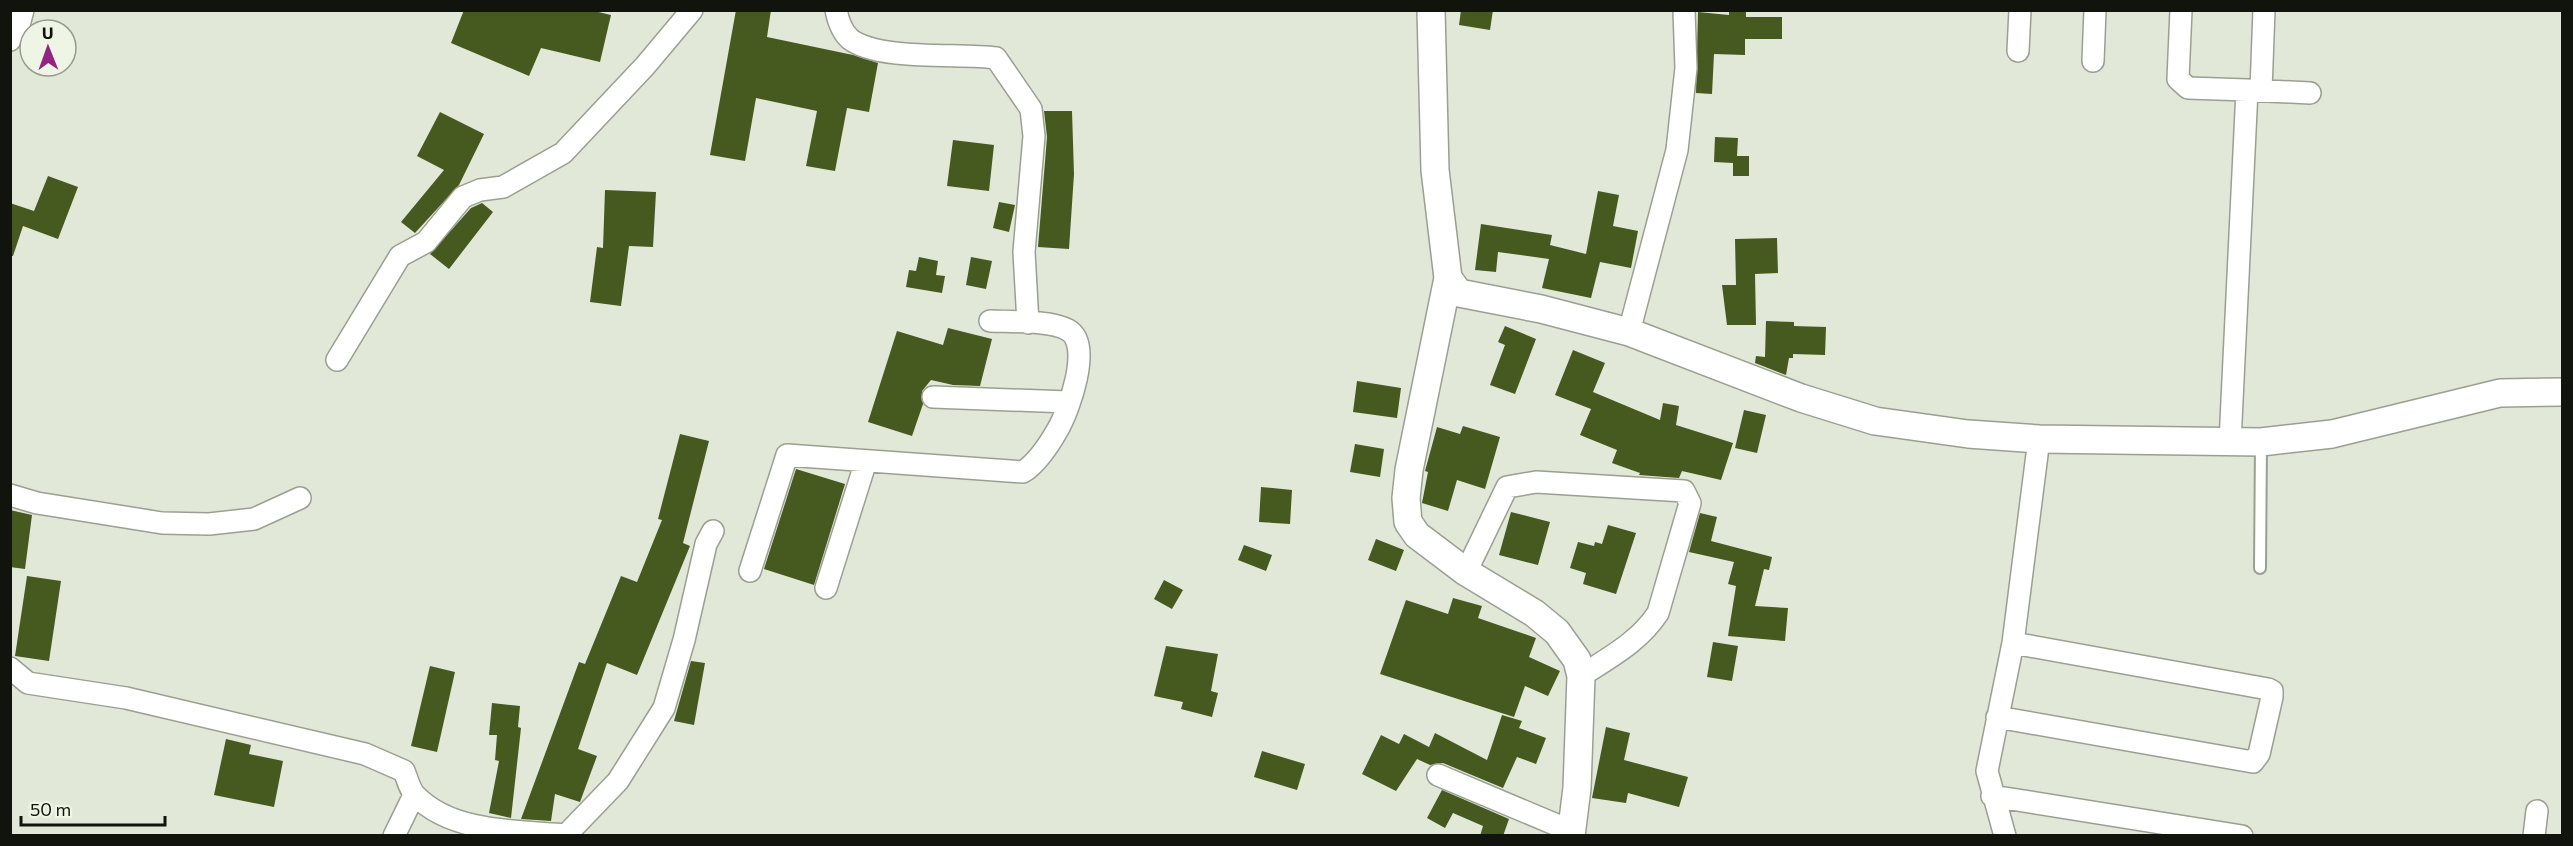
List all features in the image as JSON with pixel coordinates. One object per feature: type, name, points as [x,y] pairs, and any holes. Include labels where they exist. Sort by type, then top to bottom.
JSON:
[{"type":"street","points":[[10,40],[19,25],[23,10]]},
{"type":"street","points":[[337,360],[400,256],[426,242],[463,197],[480,190],[503,187],[563,153],[645,66],[692,10]]},
{"type":"street","points":[[836,10],[838,21],[850,39],[883,52],[996,58],[1031,109],[1034,136],[1024,252],[1028,323]]},
{"type":"street","points":[[1431,10],[1435,171],[1448,278],[1410,460],[1406,498],[1408,522],[1417,535],[1466,572],[1534,613],[1557,632],[1577,660],[1581,676],[1577,788],[1571,833],[1438,775]]},
{"type":"street","points":[[1629,332],[1677,150],[1686,68],[1684,10]]},
{"type":"street","points":[[2018,51],[2020,10]]},
{"type":"street","points":[[2093,61],[2095,10]]},
{"type":"street","points":[[2181,10],[2178,79],[2188,88],[2310,93]]},
{"type":"street","points":[[2230,442],[2254,90],[2264,10]]},
{"type":"street","points":[[1448,278],[1459,293],[1541,309],[1629,332],[1800,398],[1875,421],[1968,434],[2039,439],[2261,442],[2332,435],[2500,393],[2562,392]]},
{"type":"street","points":[[750,571],[787,455],[1023,472],[1032,466],[1058,429],[1080,367],[1079,346],[1071,330],[1057,325],[990,321]]},
{"type":"street","points":[[933,397],[1068,402]]},
{"type":"street","points":[[2005,836],[1992,796],[1987,771],[2013,643],[2039,439]]},
{"type":"street","points":[[826,588],[866,461]]},
{"type":"street","points":[[1466,572],[1507,487],[1517,484],[1593,484],[1684,491],[1690,503],[1658,613],[1635,641],[1581,676]]},
{"type":"street","points":[[10,495],[37,503],[162,523],[208,524],[254,519],[300,498]]},
{"type":"street","points":[[10,668],[28,683],[126,698],[365,754],[404,771],[414,795],[446,816],[472,825],[568,835],[618,781],[664,708],[684,640],[706,544],[713,531]]},
{"type":"street","points":[[1997,717],[2253,762],[2259,754],[2272,697],[2272,691],[2268,689],[2013,643]]},
{"type":"street","points":[[394,836],[414,795]]},
{"type":"street","points":[[1992,796],[2242,836]]},
{"type":"street","points":[[2534,836],[2536,811]]},
{"type":"lane","points":[[2260,568],[2261,442]]},
{"type":"building","points":[[464,10],[590,10],[611,15],[600,62],[541,48],[529,76],[451,43]]},
{"type":"building","points":[[736,10],[771,10],[767,37],[853,55],[878,63],[869,112],[847,108],[835,171],[806,166],[817,111],[756,98],[745,161],[710,155]]},
{"type":"building","points":[[1461,10],[1493,10],[1490,30],[1459,25]]},
{"type":"building","points":[[1729,10],[1746,10],[1746,17],[1782,17],[1782,39],[1745,39],[1745,55],[1714,54],[1712,94],[1696,93],[1698,12],[1729,15]]},
{"type":"building","points":[[1044,111],[1072,111],[1074,174],[1069,249],[1038,247],[1047,137]]},
{"type":"building","points":[[440,112],[484,134],[459,185],[415,233],[401,222],[444,170],[417,156]]},
{"type":"building","points":[[1715,137],[1738,138],[1737,156],[1749,156],[1749,176],[1733,176],[1733,163],[1714,162]]},
{"type":"building","points":[[953,140],[994,145],[989,191],[947,186]]},
{"type":"building","points":[[48,176],[78,187],[58,239],[23,226],[13,256],[10,256],[10,203],[34,211]]},
{"type":"building","points":[[605,190],[656,192],[653,247],[629,246],[621,306],[590,302],[597,247],[603,248]]},
{"type":"building","points":[[1598,191],[1619,195],[1613,226],[1638,231],[1631,268],[1600,262],[1591,298],[1542,288],[1549,259],[1498,252],[1496,272],[1475,270],[1481,224],[1552,235],[1550,245],[1586,254]]},
{"type":"building","points":[[999,202],[1015,205],[1009,232],[993,228]]},
{"type":"building","points":[[482,203],[493,212],[449,269],[430,254],[471,208]]},
{"type":"building","points":[[1777,238],[1778,273],[1755,274],[1756,325],[1727,325],[1722,285],[1736,285],[1735,239]]},
{"type":"building","points":[[919,257],[938,261],[936,275],[945,276],[942,293],[906,287],[909,270],[916,271]]},
{"type":"building","points":[[971,257],[992,261],[986,289],[966,285]]},
{"type":"building","points":[[1766,321],[1794,322],[1794,326],[1826,327],[1825,355],[1793,354],[1793,358],[1789,358],[1786,375],[1755,363],[1756,356],[1765,357]]},
{"type":"building","points":[[1505,326],[1536,339],[1515,394],[1490,385],[1505,345],[1498,342]]},
{"type":"building","points":[[948,328],[992,339],[980,386],[953,385],[931,380],[922,391],[923,404],[912,436],[868,422],[897,331],[943,345]]},
{"type":"building","points":[[1573,350],[1605,363],[1593,392],[1660,420],[1663,403],[1679,406],[1676,425],[1733,443],[1721,480],[1682,471],[1679,478],[1639,475],[1640,473],[1612,463],[1617,450],[1580,435],[1591,409],[1555,395]]},
{"type":"building","points":[[1357,381],[1401,388],[1397,418],[1353,412]]},
{"type":"building","points":[[1744,410],[1766,415],[1757,453],[1735,448]]},
{"type":"building","points":[[1463,426],[1500,437],[1485,489],[1457,480],[1448,511],[1422,503],[1428,472],[1425,471],[1437,427],[1460,434]]},
{"type":"building","points":[[680,434],[709,441],[683,543],[690,546],[637,675],[607,663],[578,749],[597,756],[580,802],[555,794],[551,821],[521,819],[579,662],[585,664],[621,576],[637,582],[662,520],[658,519]]},
{"type":"building","points":[[1355,444],[1384,449],[1380,477],[1350,472]]},
{"type":"building","points":[[796,469],[845,484],[814,585],[764,569]]},
{"type":"building","points":[[1261,487],[1292,490],[1290,524],[1259,522]]},
{"type":"building","points":[[10,510],[32,515],[25,569],[10,567]]},
{"type":"building","points":[[1511,512],[1550,522],[1538,565],[1499,555]]},
{"type":"building","points":[[1700,513],[1717,517],[1711,541],[1772,557],[1769,570],[1764,569],[1755,606],[1788,608],[1785,641],[1728,636],[1736,586],[1728,584],[1734,562],[1689,552]]},
{"type":"building","points":[[1608,525],[1636,533],[1616,594],[1583,584],[1586,573],[1570,568],[1578,542],[1594,546],[1595,542],[1602,544]]},
{"type":"building","points":[[1376,539],[1404,550],[1396,571],[1368,560]]},
{"type":"building","points":[[1244,545],[1272,555],[1266,571],[1238,560]]},
{"type":"building","points":[[27,576],[61,581],[49,661],[15,656]]},
{"type":"building","points":[[1164,580],[1183,590],[1172,609],[1154,599]]},
{"type":"building","points":[[1453,598],[1482,606],[1478,618],[1536,638],[1529,657],[1560,671],[1548,696],[1525,686],[1514,717],[1380,674],[1406,600],[1448,614]]},
{"type":"building","points":[[1713,642],[1738,646],[1732,681],[1707,677]]},
{"type":"building","points":[[1166,646],[1218,654],[1211,691],[1218,693],[1212,717],[1181,709],[1183,702],[1154,696]]},
{"type":"building","points":[[691,661],[705,663],[694,725],[674,721]]},
{"type":"building","points":[[430,666],[455,672],[437,752],[411,746]]},
{"type":"building","points":[[492,703],[520,706],[518,727],[521,728],[511,818],[489,813],[499,761],[495,760],[497,735],[489,735]]},
{"type":"building","points":[[1502,715],[1522,721],[1519,728],[1546,738],[1536,764],[1517,757],[1503,788],[1443,763],[1430,765],[1417,759],[1396,791],[1362,774],[1381,735],[1399,744],[1404,734],[1429,747],[1435,733],[1487,760]]},
{"type":"building","points":[[1606,727],[1630,733],[1624,760],[1688,777],[1679,807],[1628,793],[1626,803],[1592,798]]},
{"type":"building","points":[[226,739],[251,745],[249,754],[283,761],[274,807],[214,795]]},
{"type":"building","points":[[1262,751],[1305,764],[1297,790],[1254,777]]},
{"type":"building","points":[[1442,790],[1509,819],[1503,836],[1480,836],[1483,826],[1453,813],[1445,828],[1427,818]]}]
